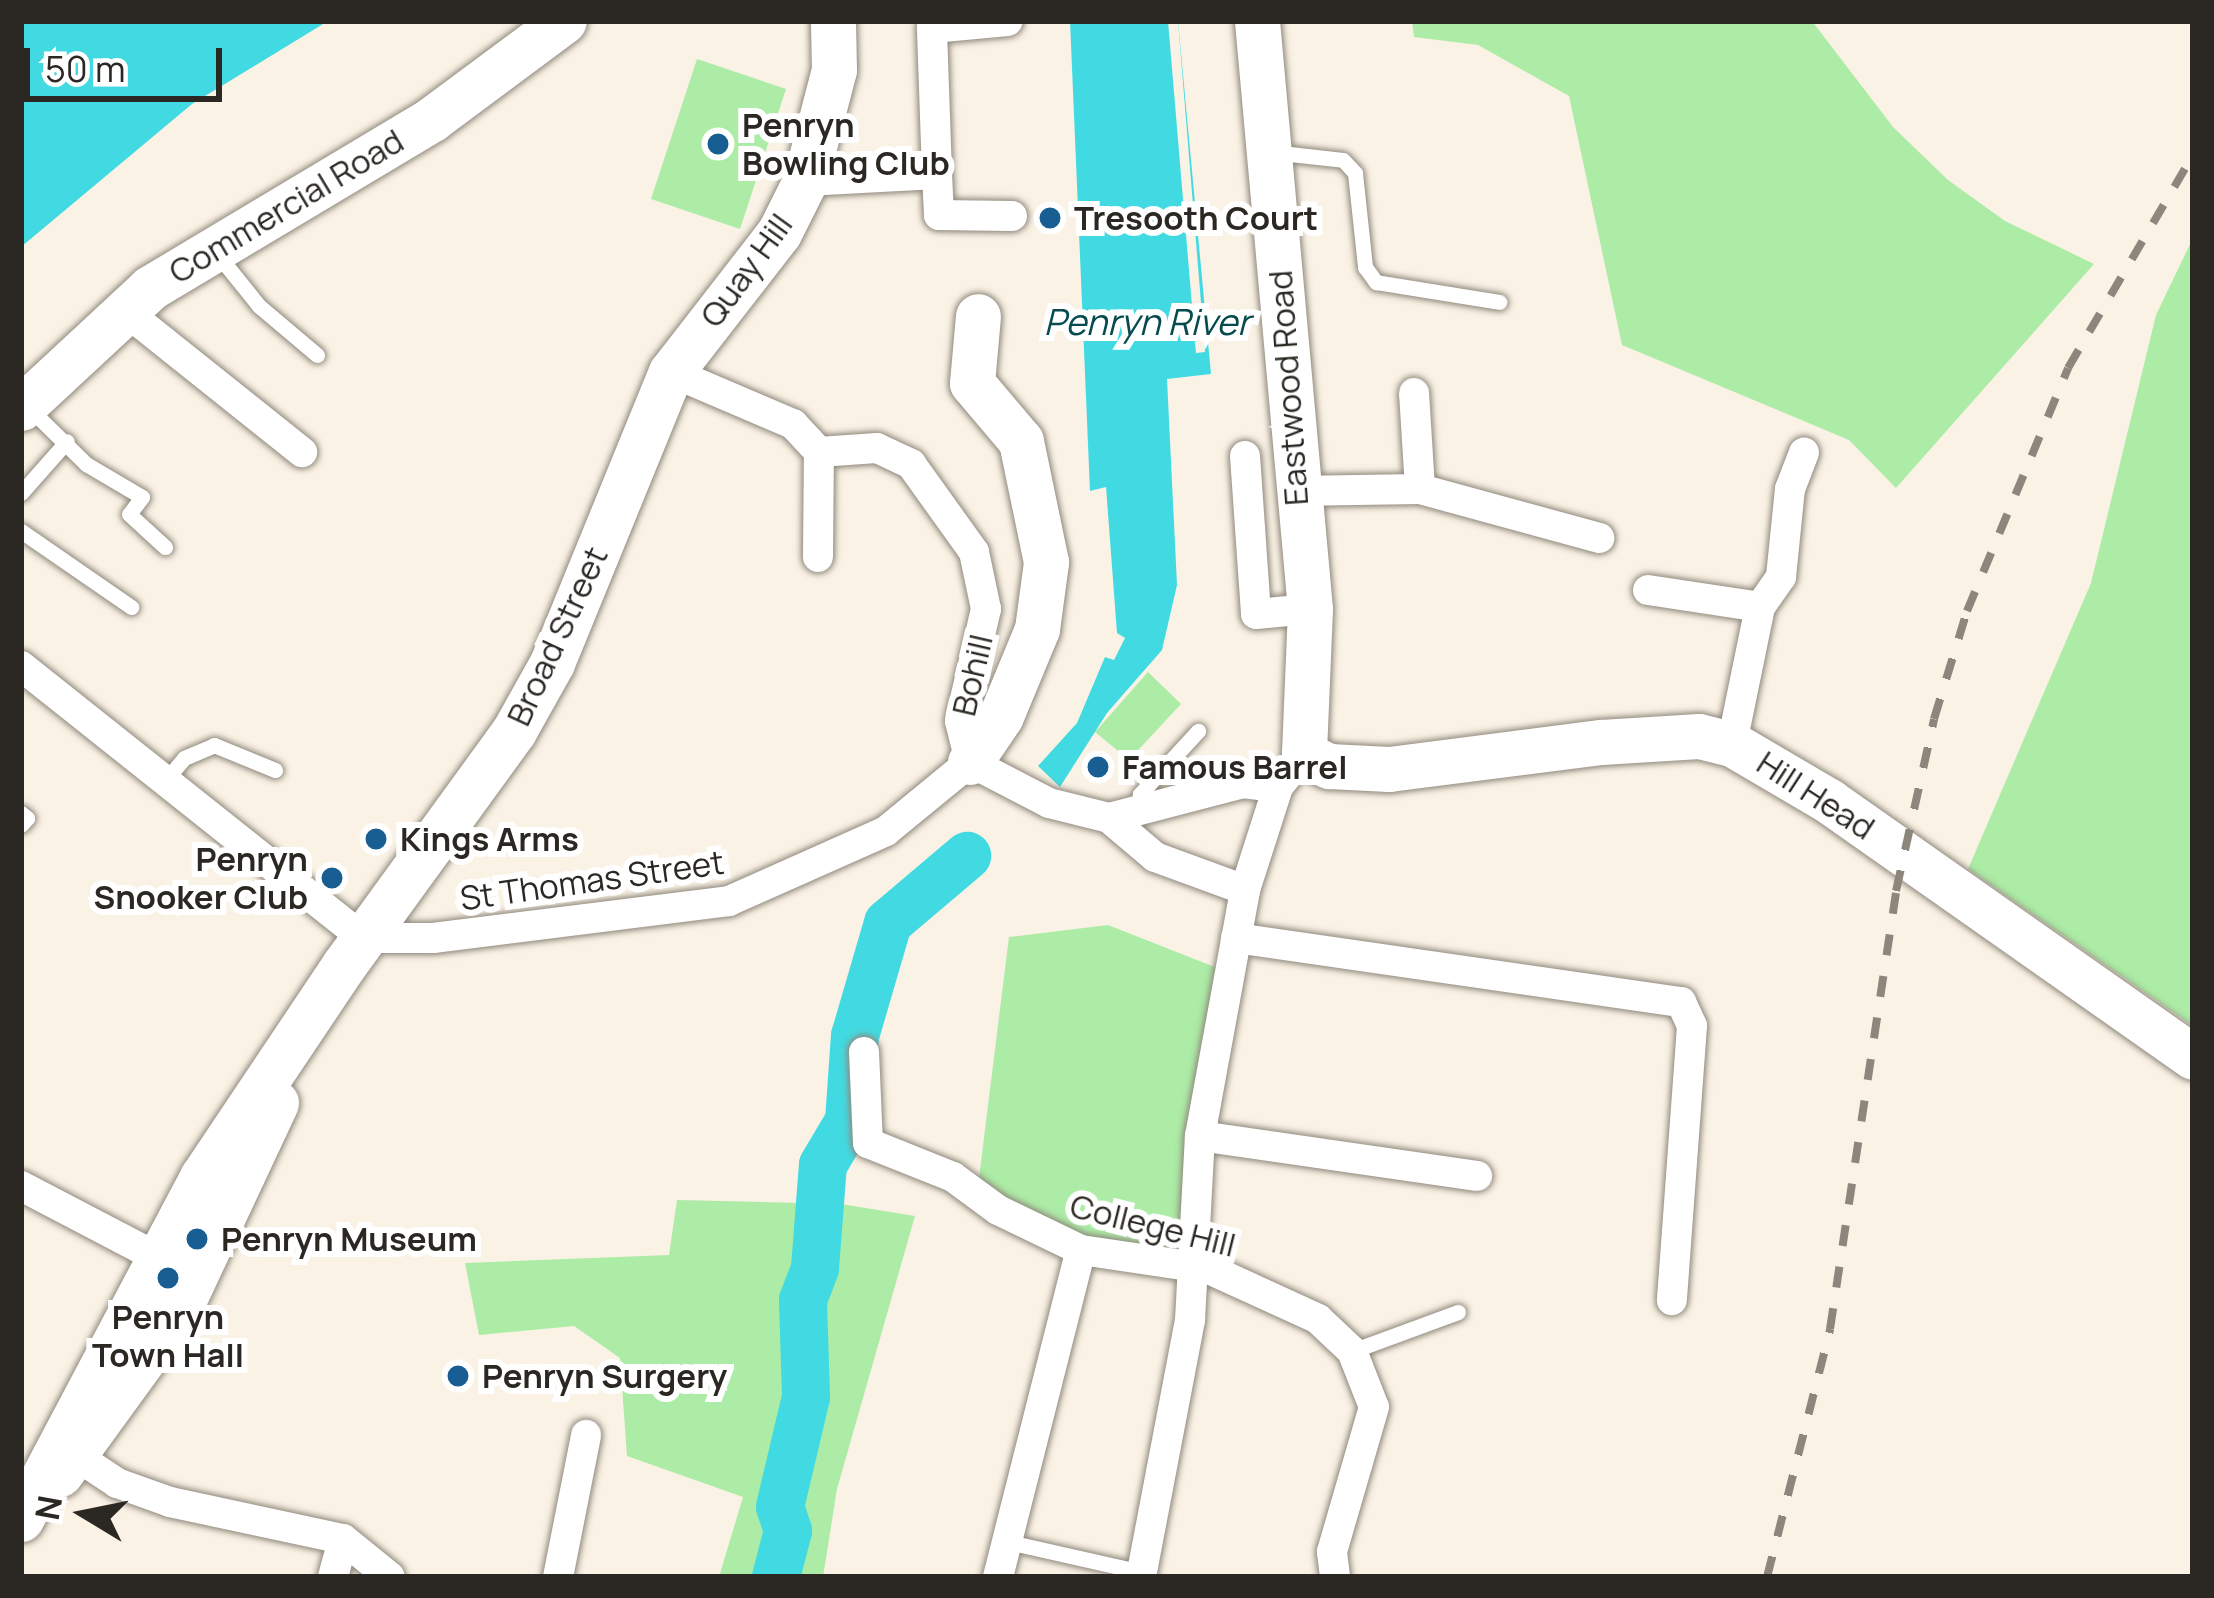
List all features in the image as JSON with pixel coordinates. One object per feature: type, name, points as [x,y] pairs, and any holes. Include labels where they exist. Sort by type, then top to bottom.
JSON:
[{"type":"street","name":"Commercial Road","points":[[23,406],[124,310],[212,248],[431,119],[564,21]]},
{"type":"street","name":"Quay Hill","points":[[670,372],[779,233],[805,181],[834,70],[833,21]]},
{"type":"street","points":[[1008,21],[932,28],[939,215],[1012,216]]},
{"type":"street","name":"Eastwood Road","points":[[1256,21],[1294,491],[1310,609],[1291,770]]},
{"type":"street","points":[[805,181],[937,174]]},
{"type":"street","points":[[124,310],[302,452]]},
{"type":"street","name":"Bohill","points":[[970,762],[1001,716],[1037,629],[1046,562],[1021,441],[972,383],[977,316]]},
{"type":"street","points":[[670,372],[793,424],[819,452],[818,557]]},
{"type":"street","name":"Broad Street","points":[[301,1032],[363,938],[514,731],[568,624],[670,372]]},
{"type":"street","points":[[1414,393],[1420,489]]},
{"type":"street","name":"Bohill","points":[[819,452],[877,448],[911,464],[974,552],[986,609],[960,721],[970,762]]},
{"type":"street","points":[[1732,744],[1760,607],[1781,577],[1790,489],[1804,452]]},
{"type":"street","points":[[1245,456],[1256,614],[1310,609]]},
{"type":"street","points":[[1294,491],[1420,489],[1599,538]]},
{"type":"street","points":[[1648,590],[1760,607]]},
{"type":"street","points":[[21,666],[162,784],[363,938]]},
{"type":"street","name":"Hill Head","points":[[1291,770],[1389,770],[1600,742],[1699,736],[1732,744],[1829,801],[2193,1057]]},
{"type":"street","points":[[970,762],[1049,803],[1124,816],[1291,770]]},
{"type":"street","name":"St Thomas Street","points":[[363,938],[433,938],[729,901],[886,831],[970,762]]},
{"type":"street","points":[[1142,1574],[1194,1266],[1200,1136],[1236,938],[1245,890],[1291,770]]},
{"type":"street","points":[[1124,816],[1155,857],[1245,890]]},
{"type":"street","points":[[1236,938],[1681,1002],[1692,1026],[1672,1300]]},
{"type":"street","points":[[28,1509],[58,1439],[155,1256],[301,1032]]},
{"type":"street","points":[[28,1509],[78,1456],[179,1310],[222,1227],[301,1032]]},
{"type":"street","name":"College Hill","points":[[864,1052],[868,1143],[953,1177],[998,1210],[1081,1250],[1194,1266],[1318,1319],[1352,1351]]},
{"type":"street","points":[[1200,1136],[1477,1176]]},
{"type":"street","points":[[21,1186],[155,1256]]},
{"type":"street","points":[[998,1577],[1081,1250]]},
{"type":"street","points":[[1335,1577],[1332,1552],[1373,1407],[1352,1351]]},
{"type":"street","points":[[558,1577],[586,1435]]},
{"type":"street","points":[[78,1456],[117,1484],[170,1502],[343,1539],[390,1577]]},
{"type":"street","points":[[333,1577],[343,1539]]},
{"type":"lane","points":[[1270,152],[1343,160],[1355,172],[1365,267],[1376,282],[1499,302]]},
{"type":"lane","points":[[212,248],[260,306],[317,355]]},
{"type":"lane","points":[[23,406],[67,441],[86,464],[142,497],[129,514],[165,547]]},
{"type":"lane","points":[[21,493],[67,441]]},
{"type":"lane","points":[[21,531],[131,608]]},
{"type":"lane","points":[[1124,816],[1198,731]]},
{"type":"lane","points":[[162,784],[184,758],[214,745],[275,770]]},
{"type":"lane","points":[[21,813],[27,818],[21,825]]},
{"type":"lane","points":[[1352,1351],[1458,1312]]},
{"type":"lane","points":[[1004,1540],[1142,1574]]},
{"type":"green space","points":[[1412,21],[1812,21],[1893,127],[1948,180],[2005,221],[2094,264],[1896,488],[1849,440],[1622,345],[1569,96],[1478,45],[1414,37]]},
{"type":"green space","name":"Penryn Bowling Club","points":[[697,59],[786,89],[740,229],[651,199]]},
{"type":"green space","points":[[2193,238],[2193,1026],[1968,869],[2091,583],[2156,315]]},
{"type":"green space","points":[[1148,672],[1181,704],[1129,760],[1095,732]]},
{"type":"green space","points":[[1108,925],[1230,973],[1194,1266],[1081,1250],[977,1194],[1009,937]]},
{"type":"green space","points":[[677,1200],[841,1204],[915,1216],[837,1489],[823,1577],[719,1577],[743,1497],[627,1456],[620,1358],[574,1326],[479,1335],[465,1263],[669,1255]]},
{"type":"water","points":[[21,21],[328,21],[192,104],[21,247]]},
{"type":"water","name":"Penryn River","points":[[1070,21],[1178,21],[1211,374],[1167,379],[1177,585],[1162,650],[1107,713],[1060,787],[1038,766],[1077,723],[1105,657],[1114,660],[1125,638],[1117,633],[1106,487],[1090,491]]},
{"type":"pier","points":[[1168,21],[1178,21],[1205,352],[1196,353]]},
{"type":"waterway","points":[[776,1577],[788,1531],[780,1507],[806,1397],[803,1300],[815,1268],[823,1165],[849,1121],[855,1036],[888,923],[967,856]]},
{"type":"railway","points":[[1767,1577],[1830,1329],[1896,891],[1934,719],[1967,611],[2068,368],[2193,155]]},
{"type":"place","name":"Penryn Bowling Club","points":[[718,144]]},
{"type":"place","name":"Tresooth Court","points":[[1050,218]]},
{"type":"place","name":"Famous Barrel","points":[[1098,767]]},
{"type":"place","name":"Kings Arms","points":[[376,839]]},
{"type":"place","name":"Penryn Snooker Club","points":[[332,878]]},
{"type":"place","name":"Penryn Museum","points":[[197,1239]]},
{"type":"place","name":"Penryn Town Hall","points":[[168,1278]]},
{"type":"place","name":"Penryn Surgery","points":[[458,1376]]}]
